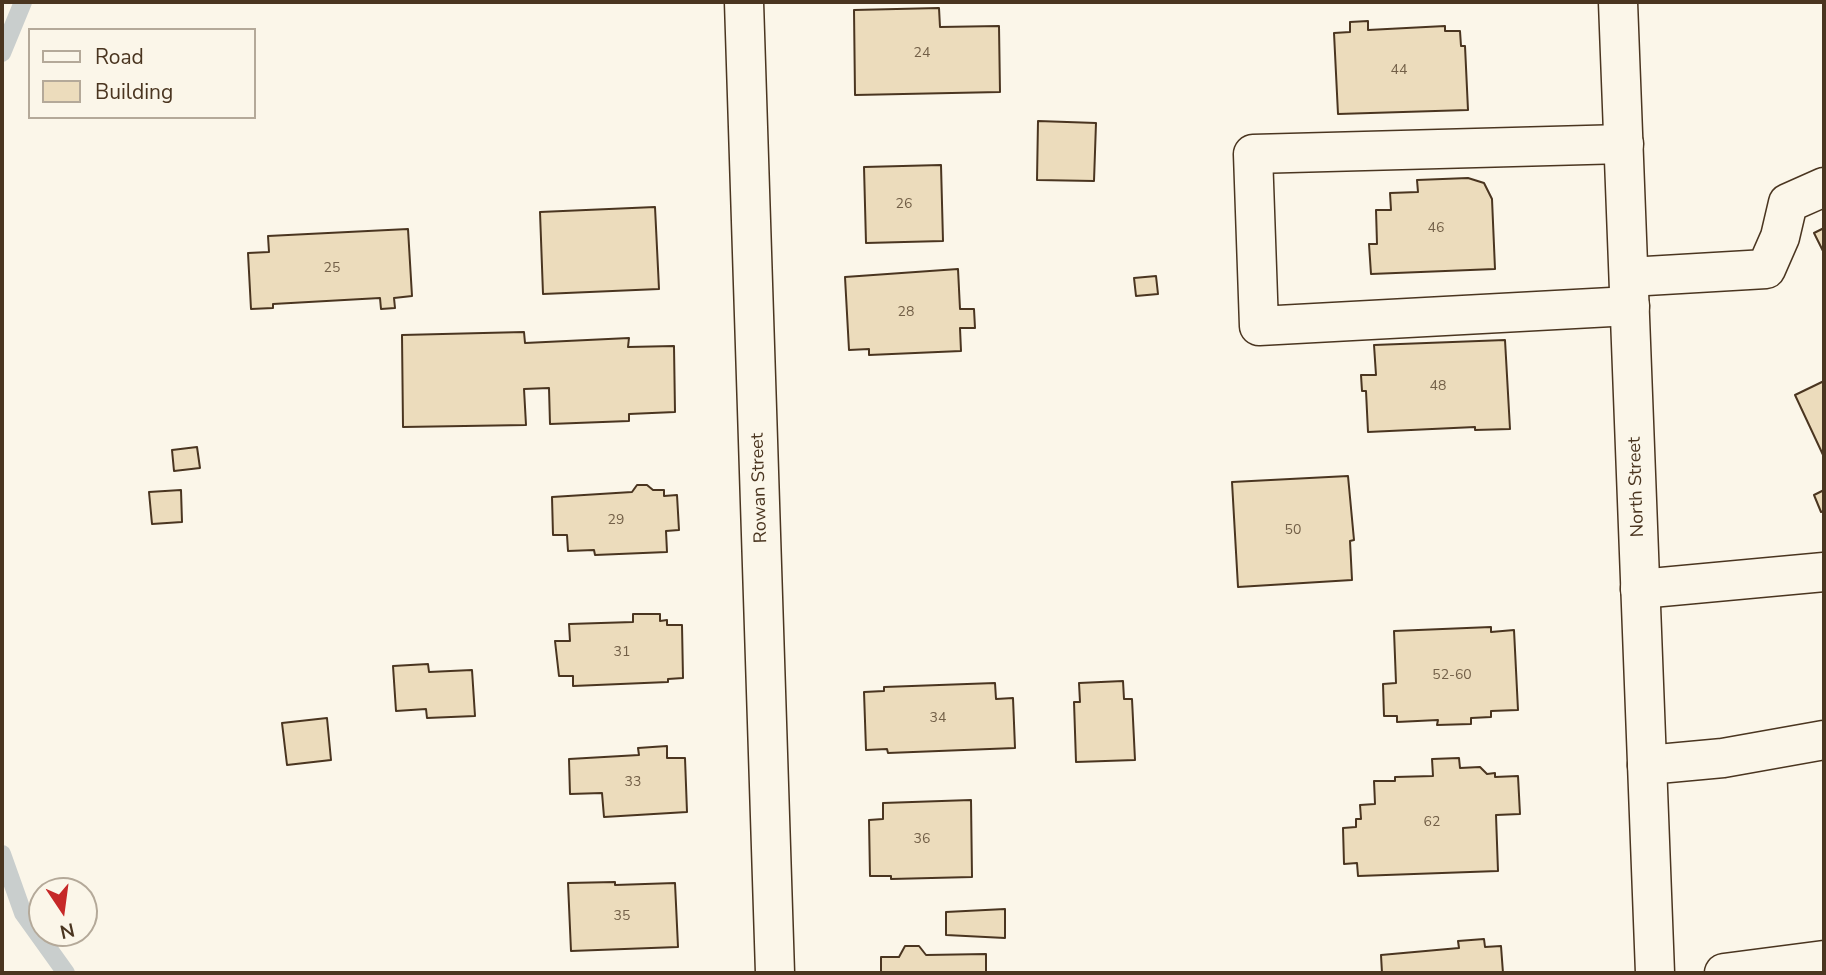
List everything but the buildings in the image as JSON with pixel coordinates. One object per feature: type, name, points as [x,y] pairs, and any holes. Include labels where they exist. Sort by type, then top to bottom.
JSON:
[{"type":"street","name":"Rowan Street","points":[[744,2],[775,973]]},
{"type":"street","name":"North Street","points":[[1618,2],[1655,973]]},
{"type":"street","points":[[1624,144],[1253,154],[1259,326],[1629,291],[1766,269],[1780,237],[1788,203],[1824,187]]},
{"type":"street","points":[[1640,589],[1824,572]]},
{"type":"street","points":[[1647,765],[1723,758],[1824,740]]},
{"type":"street","points":[[1724,973],[1824,961]]},
{"type":"waterway","points":[[2,53],[23,2]]},
{"type":"waterway","points":[[2,854],[23,913],[66,973]]}]
